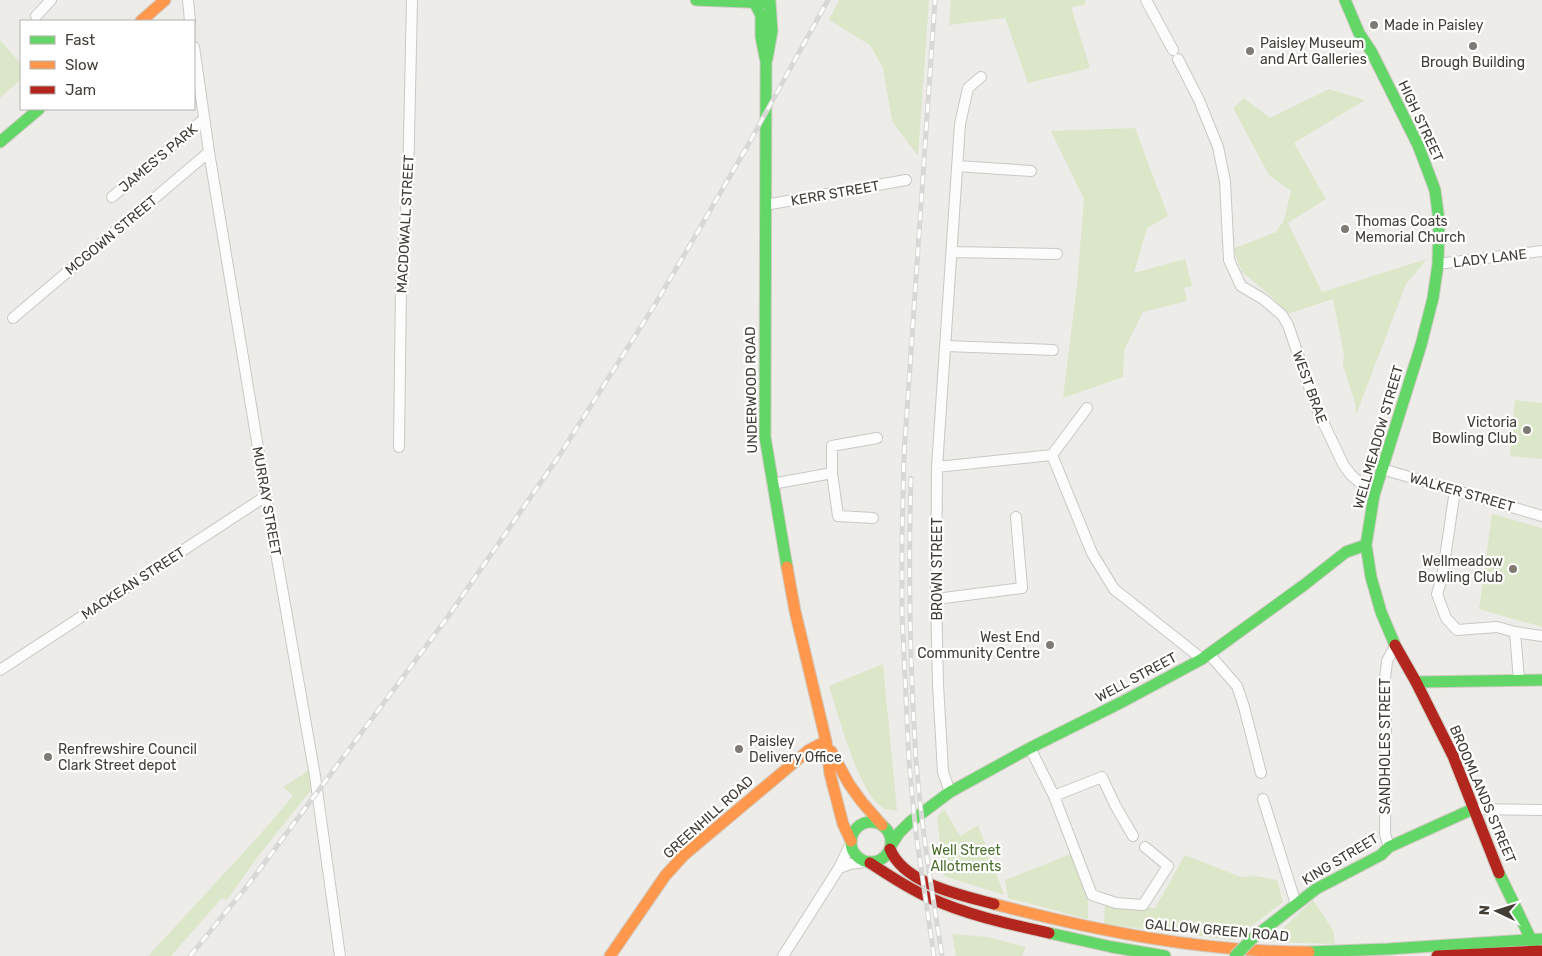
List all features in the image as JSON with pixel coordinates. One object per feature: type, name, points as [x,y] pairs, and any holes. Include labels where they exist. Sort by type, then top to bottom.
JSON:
[{"type":"main road","points":[[141,20],[165,0]]},
{"type":"main road","points":[[696,0],[770,1]]},
{"type":"main road","name":"HIGH STREET","points":[[1345,0],[1359,33],[1407,120],[1435,190],[1439,221],[1438,264]]},
{"type":"main road","name":"UNDERWOOD ROAD","points":[[754,1],[761,16],[761,37],[766,62],[764,205],[765,437],[795,612],[826,741],[830,774],[836,799],[851,842]]},
{"type":"main road","name":"UNDERWOOD ROAD","points":[[766,62],[772,39],[770,1]]},
{"type":"main road","points":[[0,142],[38,110]]},
{"type":"main road","name":"WELLMEADOW STREET","points":[[1395,646],[1381,612],[1371,577],[1366,545],[1374,495],[1421,345],[1433,298],[1438,264]]},
{"type":"main road","name":"WELL STREET","points":[[891,847],[899,833],[910,822],[950,792],[1030,748],[1206,657],[1346,552],[1366,545]]},
{"type":"main road","name":"BROOMLANDS STREET","points":[[1395,646],[1416,682],[1453,756],[1506,890],[1536,939],[1539,953]]},
{"type":"main road","points":[[1416,682],[1542,680]]},
{"type":"main road","name":"UNDERWOOD ROAD","points":[[826,741],[849,784],[883,826]]},
{"type":"main road","name":"GREENHILL ROAD","points":[[610,956],[665,876],[684,855],[809,750],[826,741]]},
{"type":"main road","name":"KING STREET","points":[[1235,956],[1254,937],[1316,889],[1381,854],[1389,846],[1473,809]]},
{"type":"main road","points":[[868,862],[883,859],[891,847],[890,833],[883,826],[871,822],[859,826],[853,833],[851,842],[853,851],[856,856],[906,886],[953,907],[985,917],[1125,950],[1165,956]]},
{"type":"main road","name":"WELL STREET","points":[[883,826],[910,822]]},
{"type":"main road","name":"GALLOW GREEN ROAD","points":[[891,847],[898,863],[912,874],[956,893],[1043,918],[1150,940],[1218,948],[1296,952],[1376,950],[1536,939]]},
{"type":"main road","points":[[1437,956],[1539,953]]},
{"type":"street","points":[[36,16],[51,0]]},
{"type":"street","points":[[188,0],[190,20]]},
{"type":"street","name":"MACDOWALL STREET","points":[[399,447],[402,285],[408,184],[412,0]]},
{"type":"street","name":"WEST BRAE","points":[[1146,0],[1199,100],[1218,147],[1224,181],[1229,260],[1241,286],[1262,299],[1282,315],[1288,325],[1316,407],[1343,464],[1350,475],[1374,495]]},
{"type":"street","name":"MURRAY STREET","points":[[195,54],[209,152],[266,496],[315,776],[340,956]]},
{"type":"street","name":"BROWN STREET","points":[[950,792],[943,772],[938,684],[936,599],[938,467],[960,124],[968,88],[981,78]]},
{"type":"street","name":"JAMES'S PARK","points":[[112,197],[204,119]]},
{"type":"street","name":"MCGOWN STREET","points":[[13,318],[209,152]]},
{"type":"street","points":[[957,166],[1031,171]]},
{"type":"street","name":"KERR STREET","points":[[764,205],[906,180]]},
{"type":"street","name":"LADY LANE","points":[[1438,264],[1542,251]]},
{"type":"street","points":[[952,252],[1057,254]]},
{"type":"street","points":[[946,346],[1053,350]]},
{"type":"street","points":[[938,467],[1052,455],[1087,408]]},
{"type":"street","points":[[874,518],[838,516],[832,473],[832,446],[877,438]]},
{"type":"street","points":[[1052,455],[1092,553],[1114,588],[1206,657],[1237,686],[1260,773]]},
{"type":"street","name":"WALKER STREET","points":[[1382,469],[1542,516]]},
{"type":"street","points":[[772,484],[832,473]]},
{"type":"street","points":[[1455,490],[1442,578],[1437,594],[1446,618],[1457,630],[1497,627],[1542,636]]},
{"type":"street","name":"MACKEAN STREET","points":[[0,670],[266,496]]},
{"type":"street","points":[[936,599],[1022,588],[1016,517]]},
{"type":"street","points":[[1515,632],[1519,680]]},
{"type":"street","name":"SANDHOLES STREET","points":[[1389,846],[1385,834],[1385,680],[1387,661],[1395,646]]},
{"type":"street","points":[[1030,748],[1054,796],[1092,895],[1116,903],[1143,905],[1168,866],[1146,848]]},
{"type":"street","points":[[1054,796],[1102,777],[1115,805],[1133,836]]},
{"type":"street","points":[[1263,799],[1296,904]]},
{"type":"street","points":[[1473,809],[1542,810]]},
{"type":"street","points":[[783,956],[839,868],[851,842]]},
{"type":"street","points":[[839,868],[850,864],[868,862]]},
{"type":"green space","points":[[839,0],[929,0],[918,156],[892,121],[883,68],[870,45],[829,20]]},
{"type":"green space","points":[[951,0],[1085,0],[1085,5],[1071,7],[1090,68],[1028,83],[1005,18],[949,25]]},
{"type":"green space","points":[[0,40],[20,63],[20,80],[0,98]]},
{"type":"green space","points":[[1329,89],[1365,100],[1294,143],[1326,199],[1288,223],[1322,292],[1427,259],[1406,284],[1356,415],[1355,403],[1343,365],[1344,355],[1333,299],[1287,314],[1270,295],[1242,272],[1233,249],[1276,232],[1284,220],[1291,191],[1269,175],[1233,108],[1244,98],[1270,118]]},
{"type":"green space","points":[[1135,128],[1168,216],[1147,228],[1134,273],[1185,259],[1192,286],[1184,288],[1187,301],[1143,312],[1124,350],[1123,377],[1063,398],[1077,286],[1084,199],[1051,131]]},
{"type":"green space","name":"Victoria Bowling Club","points":[[1515,400],[1542,403],[1542,459],[1510,456]]},
{"type":"green space","name":"Wellmeadow Bowling Club","points":[[1492,514],[1542,528],[1542,627],[1479,609]]},
{"type":"green space","points":[[883,664],[897,811],[885,809],[875,801],[867,789],[858,772],[829,686]]},
{"type":"green space","points":[[308,769],[310,772],[311,790],[256,859],[227,900],[221,899],[171,956],[148,956],[257,838],[293,796],[283,787]]},
{"type":"green space","name":"Well Street Allotments","points":[[944,809],[960,836],[978,825],[1004,895],[944,876],[937,817]]},
{"type":"green space","points":[[1071,854],[1088,892],[1088,919],[1008,898],[1005,880]]},
{"type":"green space","points":[[1185,855],[1241,877],[1255,876],[1277,880],[1283,902],[1233,940],[1104,924],[1105,904],[1123,907],[1155,908]]},
{"type":"green space","points":[[1313,900],[1333,930],[1335,944],[1268,942]]},
{"type":"green space","points":[[952,934],[988,937],[1026,947],[1022,956],[956,956]]},
{"type":"railway","points":[[190,956],[248,885],[447,618],[559,456],[654,306],[748,145],[828,0]]},
{"type":"railway","points":[[934,956],[916,834],[909,762],[902,613],[902,538],[904,455],[935,0]]},
{"type":"railway","points":[[911,478],[910,619],[916,760],[924,833],[942,956]]},
{"type":"traffic: fast","points":[[696,0],[770,3],[770,0]]},
{"type":"traffic: fast","points":[[1345,0],[1359,33],[1371,51],[1418,145],[1435,190],[1439,221],[1438,264],[1433,298],[1421,345],[1374,495],[1366,545],[1371,577],[1381,612],[1395,645]]},
{"type":"traffic: fast","points":[[754,2],[761,15],[761,37],[766,62],[765,437],[787,567]]},
{"type":"traffic: fast","points":[[767,59],[772,31],[770,3]]},
{"type":"traffic: fast","points":[[0,142],[38,110]]},
{"type":"traffic: fast","points":[[892,844],[899,833],[910,822],[950,792],[1030,748],[1202,659],[1346,552],[1366,545]]},
{"type":"traffic: fast","points":[[1416,682],[1542,680]]},
{"type":"traffic: fast","points":[[1280,917],[1316,889],[1381,855],[1389,847],[1473,809]]},
{"type":"traffic: fast","points":[[875,822],[882,825],[888,831],[891,842],[890,850],[882,859],[875,862],[867,862],[860,859],[852,850],[851,838],[854,831],[863,823],[875,822]]},
{"type":"traffic: fast","points":[[1499,873],[1539,956]]},
{"type":"traffic: fast","points":[[1235,956],[1254,937],[1280,917]]},
{"type":"traffic: fast","points":[[1049,933],[1165,956]]},
{"type":"traffic: fast","points":[[1309,952],[1542,939]]},
{"type":"traffic: slow","points":[[142,20],[165,0]]},
{"type":"traffic: slow","points":[[787,567],[795,611],[826,741],[830,774],[843,824],[851,841]]},
{"type":"traffic: slow","points":[[610,956],[665,876],[684,855],[809,750],[826,741]]},
{"type":"traffic: slow","points":[[831,751],[849,784],[882,825]]},
{"type":"traffic: slow","points":[[994,904],[1072,923],[1189,944],[1269,951],[1309,952]]},
{"type":"traffic: jam","points":[[1395,645],[1453,756],[1499,873]]},
{"type":"traffic: jam","points":[[890,849],[897,861],[920,879],[950,892],[994,904]]},
{"type":"traffic: jam","points":[[870,863],[915,891],[944,904],[988,918],[1049,933]]},
{"type":"traffic: jam","points":[[1437,956],[1542,951]]},
{"type":"place","name":"Made in Paisley","points":[[1374,25]]},
{"type":"place","name":"Brough Building","points":[[1473,46]]},
{"type":"place","name":"Paisley Museum and Art Galleries","points":[[1250,51]]},
{"type":"place","name":"Thomas Coats Memorial Church","points":[[1345,229]]},
{"type":"place","name":"Victoria Bowling Club","points":[[1527,430]]},
{"type":"place","name":"Wellmeadow Bowling Club","points":[[1513,569]]},
{"type":"place","name":"West End Community Centre","points":[[1050,645]]},
{"type":"place","name":"Paisley Delivery Office","points":[[739,749]]},
{"type":"place","name":"Renfrewshire Council Clark Street depot","points":[[48,757]]}]
